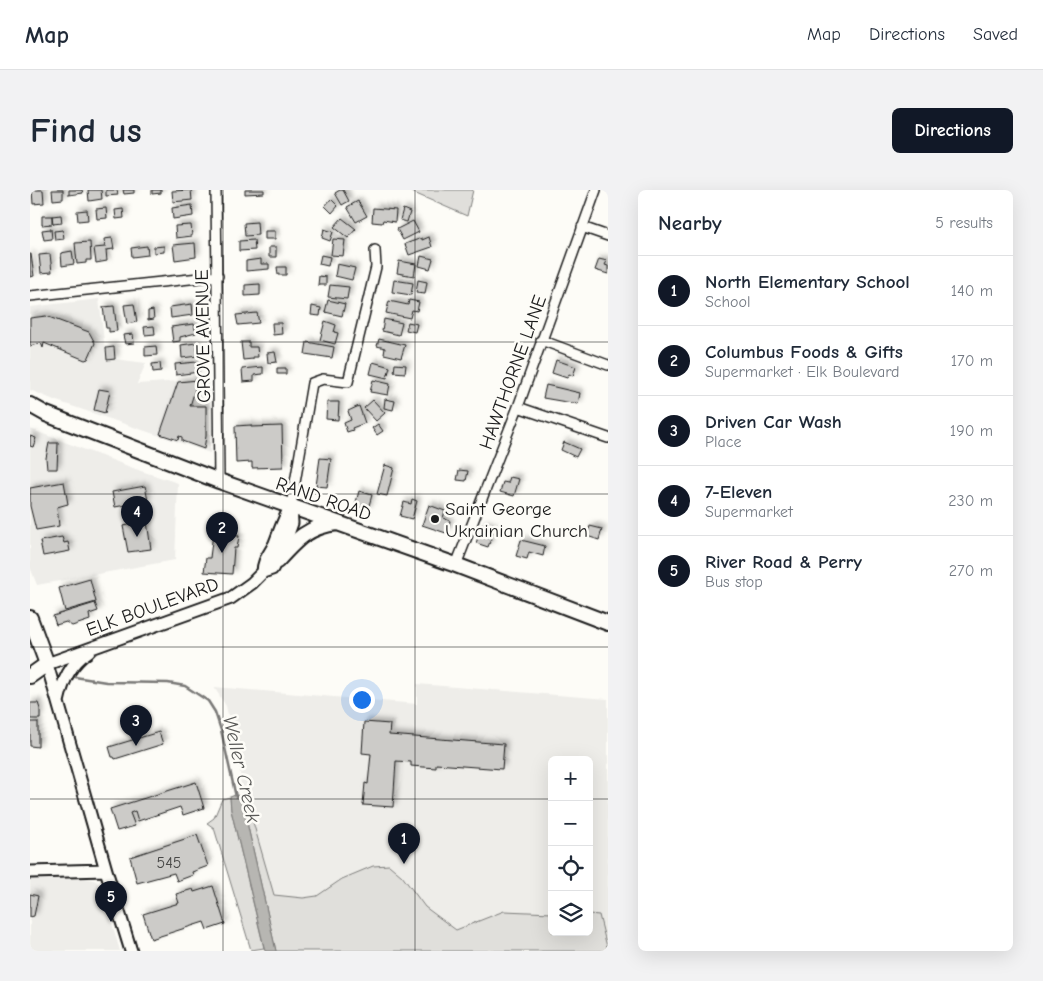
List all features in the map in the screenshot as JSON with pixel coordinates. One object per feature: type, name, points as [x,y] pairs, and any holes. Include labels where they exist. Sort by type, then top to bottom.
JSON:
[{"type":"main road","name":"RAND ROAD","points":[[30,405],[46,414],[219,481],[456,565],[608,623]]},
{"type":"main road","name":"ELK BOULEVARD","points":[[30,676],[46,664],[231,598],[252,583],[263,572],[272,569],[292,523],[292,506]]},
{"type":"main road","name":"ELK BOULEVARD","points":[[263,572],[263,562],[274,544],[283,520],[292,506]]},
{"type":"main road","points":[[277,561],[307,531],[338,523]]},
{"type":"main road","points":[[30,618],[46,664],[131,951]]},
{"type":"main road","points":[[58,704],[61,688],[68,672],[82,656],[96,646]]},
{"type":"main road","name":"ELK BOULEVARD","points":[[30,664],[46,664]]},
{"type":"main road","points":[[30,872],[106,870]]},
{"type":"street","name":"GROVE AVENUE","points":[[216,190],[219,481]]},
{"type":"street","name":"HAWTHORNE LANE","points":[[456,565],[518,407],[596,190]]},
{"type":"street","points":[[582,227],[608,236]]},
{"type":"street","name":"ELK BOULEVARD","points":[[292,506],[312,383],[323,379],[348,382],[376,267],[375,250]]},
{"type":"street","points":[[30,296],[218,276]]},
{"type":"street","points":[[542,340],[608,365]]},
{"type":"street","points":[[518,407],[608,438]]},
{"type":"shaded area","points":[[407,190],[473,190],[467,216]]},
{"type":"shaded area","points":[[99,299],[106,358],[146,363],[137,384],[209,379],[210,453],[54,400],[30,390],[30,307]]},
{"type":"shaded area","points":[[30,429],[178,483],[175,560],[37,585],[30,567]]},
{"type":"shaded area","points":[[417,684],[608,699],[608,951],[339,951],[275,947],[241,796],[240,768],[226,706],[214,687],[417,704]]},
{"type":"shaded area","points":[[245,794],[274,895],[303,898],[317,896],[342,879],[373,866],[389,865],[402,876],[425,907],[456,930],[504,911],[548,913],[548,936],[593,936],[593,914],[599,915],[608,951],[276,951],[241,796]]},
{"type":"shaded area","points":[[235,795],[241,796],[276,951],[265,951],[231,810],[230,797]]},
{"type":"shaded area","points":[[230,797],[231,810],[264,948],[251,950],[214,828],[207,823],[214,818],[222,799]]},
{"type":"shaded area","points":[[30,876],[86,878],[96,881],[102,889],[120,951],[30,951]]},
{"type":"building","points":[[32,190],[43,190],[44,203],[33,204]]},
{"type":"building","points":[[52,190],[63,190],[63,199],[53,200]]},
{"type":"building","points":[[69,190],[82,190],[83,193],[69,195]]},
{"type":"building","points":[[88,190],[101,190],[102,199],[89,201]]},
{"type":"building","points":[[106,190],[117,190],[118,195],[106,196]]},
{"type":"building","points":[[123,190],[134,190],[134,193],[124,194]]},
{"type":"building","points":[[152,190],[161,190],[161,193],[152,194]]},
{"type":"building","points":[[191,190],[192,200],[173,202],[172,191]]},
{"type":"building","points":[[245,190],[264,190],[264,193],[245,194]]},
{"type":"building","points":[[343,190],[349,201],[342,205],[335,193]]},
{"type":"building","points":[[331,199],[338,206],[332,213],[325,206]]},
{"type":"building","points":[[358,201],[367,216],[356,222],[347,207]]},
{"type":"building","points":[[192,205],[193,216],[173,219],[172,208]]},
{"type":"building","points":[[106,208],[107,218],[97,219],[96,209]]},
{"type":"building","points":[[373,208],[396,210],[395,222],[383,220],[382,223],[372,222]]},
{"type":"building","points":[[123,209],[124,218],[116,219],[115,210]]},
{"type":"building","points":[[403,209],[410,212],[407,222],[400,220]]},
{"type":"building","points":[[87,210],[88,220],[78,221],[77,211]]},
{"type":"building","points":[[61,215],[62,223],[53,224],[52,216]]},
{"type":"building","points":[[42,216],[52,216],[52,224],[42,225]]},
{"type":"building","points":[[342,218],[356,229],[348,238],[334,227]]},
{"type":"building","points":[[413,221],[419,232],[403,240],[397,229]]},
{"type":"building","points":[[257,222],[258,235],[245,236],[244,223]]},
{"type":"building","points":[[191,225],[192,236],[176,238],[175,226]]},
{"type":"building","points":[[51,229],[52,239],[44,240],[42,230]]},
{"type":"building","points":[[324,229],[333,232],[330,241],[322,238]]},
{"type":"building","points":[[63,230],[64,239],[55,240],[54,231]]},
{"type":"building","points":[[265,231],[275,231],[275,239],[265,239]]},
{"type":"building","points":[[429,237],[432,247],[409,255],[405,244]]},
{"type":"building","points":[[112,238],[114,249],[106,250],[107,261],[96,263],[94,248],[105,247],[104,239]]},
{"type":"building","points":[[333,239],[345,240],[343,256],[331,255]]},
{"type":"building","points":[[254,240],[255,250],[239,251],[239,241]]},
{"type":"building","points":[[90,242],[91,260],[86,260],[86,263],[77,264],[75,243]]},
{"type":"building","points":[[195,243],[196,257],[175,260],[173,245]]},
{"type":"building","points":[[147,246],[148,255],[132,257],[131,248]]},
{"type":"building","points":[[164,246],[164,252],[154,253],[154,247]]},
{"type":"building","points":[[269,247],[276,247],[276,257],[269,257]]},
{"type":"building","points":[[72,251],[74,264],[62,266],[61,253]]},
{"type":"building","points":[[30,254],[34,276],[30,277]]},
{"type":"building","points":[[50,254],[52,272],[41,273],[39,255]]},
{"type":"building","points":[[321,255],[330,257],[328,266],[319,264]]},
{"type":"building","points":[[421,256],[433,259],[430,269],[419,266]]},
{"type":"building","points":[[261,259],[261,264],[269,264],[269,269],[246,271],[246,261]]},
{"type":"building","points":[[599,259],[607,261],[605,265],[608,266],[608,274],[595,270]]},
{"type":"building","points":[[399,261],[416,264],[414,276],[397,273]]},
{"type":"building","points":[[337,264],[355,268],[352,280],[335,276]]},
{"type":"building","points":[[277,267],[286,267],[286,275],[278,275]]},
{"type":"building","points":[[319,276],[326,277],[326,285],[318,285]]},
{"type":"building","points":[[394,280],[413,283],[411,295],[392,292]]},
{"type":"building","points":[[418,280],[427,282],[425,294],[416,293]]},
{"type":"building","points":[[260,284],[260,295],[245,296],[245,285]]},
{"type":"building","points":[[330,285],[349,287],[347,299],[328,297]]},
{"type":"building","points":[[328,300],[345,304],[342,316],[325,312]]},
{"type":"building","points":[[409,300],[419,302],[417,311],[412,310],[410,318],[386,313],[389,301],[408,305]]},
{"type":"building","points":[[134,304],[137,322],[127,324],[124,305]]},
{"type":"building","points":[[192,304],[193,315],[171,318],[170,307]]},
{"type":"building","points":[[114,306],[117,331],[109,332],[109,328],[106,328],[103,307]]},
{"type":"building","points":[[312,306],[321,308],[320,316],[311,315]]},
{"type":"building","points":[[153,310],[154,319],[148,320],[148,311]]},
{"type":"building","points":[[257,313],[259,323],[238,325],[236,315]]},
{"type":"building","points":[[46,316],[89,332],[95,343],[88,359],[85,360],[44,343],[43,348],[41,343],[30,346],[30,318]]},
{"type":"building","points":[[384,319],[402,323],[399,335],[382,331]]},
{"type":"building","points":[[325,321],[336,325],[334,332],[338,333],[335,344],[320,340]]},
{"type":"building","points":[[408,322],[417,324],[415,332],[406,330]]},
{"type":"building","points":[[272,323],[281,323],[282,334],[273,335]]},
{"type":"building","points":[[194,324],[196,333],[180,337],[180,341],[173,342],[171,327]]},
{"type":"building","points":[[154,326],[155,334],[145,335],[144,327]]},
{"type":"building","points":[[133,334],[134,343],[125,344],[123,335]]},
{"type":"building","points":[[379,339],[405,345],[401,358],[384,354],[385,348],[377,346]]},
{"type":"building","points":[[241,342],[249,342],[249,347],[257,347],[258,357],[243,360]]},
{"type":"building","points":[[307,342],[334,347],[332,358],[305,354]]},
{"type":"building","points":[[196,343],[198,356],[182,358],[181,345]]},
{"type":"building","points":[[156,346],[157,355],[145,356],[145,347]]},
{"type":"building","points":[[114,347],[115,359],[107,360],[106,348]]},
{"type":"building","points":[[275,352],[277,362],[268,363],[267,353]]},
{"type":"building","points":[[556,360],[576,367],[573,376],[569,374],[567,378],[552,373]]},
{"type":"building","points":[[197,362],[199,372],[176,375],[175,364]]},
{"type":"building","points":[[373,362],[390,367],[387,378],[370,374]]},
{"type":"building","points":[[160,363],[161,371],[153,372],[152,364]]},
{"type":"building","points":[[395,364],[406,365],[405,373],[394,372]]},
{"type":"building","points":[[263,367],[263,374],[254,375],[254,381],[243,382],[242,369]]},
{"type":"building","points":[[277,368],[286,368],[286,374],[277,374]]},
{"type":"building","points":[[198,380],[190,406],[206,406],[204,449],[182,441],[182,437],[179,436],[178,440],[160,434],[178,382]]},
{"type":"building","points":[[373,380],[390,384],[388,395],[370,392]]},
{"type":"building","points":[[546,385],[580,393],[578,404],[543,398]]},
{"type":"building","points":[[99,389],[110,391],[105,413],[94,410]]},
{"type":"building","points":[[385,399],[395,401],[393,410],[384,408]]},
{"type":"building","points":[[373,400],[385,413],[376,421],[364,408]]},
{"type":"building","points":[[327,402],[339,402],[338,420],[326,419]]},
{"type":"building","points":[[359,406],[365,423],[347,432],[344,423],[351,420],[348,411]]},
{"type":"building","points":[[378,424],[383,431],[377,435],[372,428]]},
{"type":"building","points":[[251,425],[251,427],[282,426],[283,467],[252,468],[252,462],[236,463],[235,426]]},
{"type":"building","points":[[30,436],[36,438],[33,447],[30,446]]},
{"type":"building","points":[[564,442],[580,449],[576,457],[561,450]]},
{"type":"building","points":[[49,443],[58,443],[57,469],[47,469],[46,458]]},
{"type":"building","points":[[320,458],[331,459],[327,487],[316,486]]},
{"type":"building","points":[[385,465],[394,468],[387,496],[377,494]]},
{"type":"building","points":[[459,470],[468,471],[466,481],[457,480]]},
{"type":"building","points":[[510,477],[519,479],[514,496],[500,492],[503,482],[508,483]]},
{"type":"building","points":[[64,482],[68,504],[57,507],[59,526],[36,530],[30,506],[30,488]]},
{"type":"building","points":[[145,486],[148,501],[115,507],[112,492]]},
{"type":"building","points":[[359,491],[372,495],[368,509],[355,506]]},
{"type":"building","points":[[412,499],[417,501],[412,519],[400,516],[404,502],[411,504]]},
{"type":"building","name":"Saint George Ukrainian Church","points":[[429,505],[445,511],[443,518],[450,521],[446,533],[422,525]]},
{"type":"building","points":[[147,522],[151,549],[128,552],[123,526]]},
{"type":"building","points":[[483,524],[495,528],[488,547],[476,543]]},
{"type":"building","points":[[590,526],[602,529],[599,540],[587,536]]},
{"type":"building","points":[[213,533],[239,536],[237,548],[234,548],[232,574],[204,572],[206,558],[210,558]]},
{"type":"building","points":[[62,537],[64,543],[68,542],[70,551],[43,556],[40,541]]},
{"type":"building","points":[[521,540],[545,546],[543,556],[529,552],[527,559],[516,556]]},
{"type":"building","points":[[90,579],[96,602],[65,611],[59,588]]},
{"type":"building","points":[[95,603],[98,611],[89,614],[90,620],[72,626],[66,622],[56,625],[53,616]]},
{"type":"building","points":[[30,703],[38,703],[40,719],[30,719]]},
{"type":"building","points":[[30,722],[38,722],[38,747],[30,746]]},
{"type":"building","points":[[364,722],[390,724],[389,735],[504,744],[502,769],[436,764],[436,768],[411,766],[411,762],[396,761],[393,807],[363,805],[365,783],[368,784],[371,754],[362,753]]},
{"type":"building","points":[[159,732],[163,744],[115,759],[112,757],[109,747]]},
{"type":"building","points":[[196,782],[204,808],[183,815],[180,807],[138,821],[135,811],[130,813],[135,826],[117,831],[110,809]]},
{"type":"building","points":[[197,835],[208,866],[192,872],[193,875],[177,881],[174,873],[137,883],[130,857]]},
{"type":"building","points":[[213,886],[225,924],[207,930],[204,922],[151,939],[143,914],[179,903],[176,894],[193,889],[194,892]]},
{"type":"building","points":[[30,894],[38,896],[34,916],[30,917]]},
{"type":"waterway","name":"Weller Creek","points":[[75,677],[106,682],[168,683],[185,686],[208,701],[215,712],[221,730],[236,797]]},
{"type":"place","name":"Saint George Ukrainian Church","points":[[435,519]]},
{"type":"place","name":"7-Eleven","points":[[137,537]]},
{"type":"place","name":"Columbus Foods & Gifts","points":[[222,553]]},
{"type":"place","name":"Driven Car Wash","points":[[136,746]]},
{"type":"place","name":"North Elementary School","points":[[404,864]]},
{"type":"place","name":"River Road & Perry","points":[[111,922]]}]
